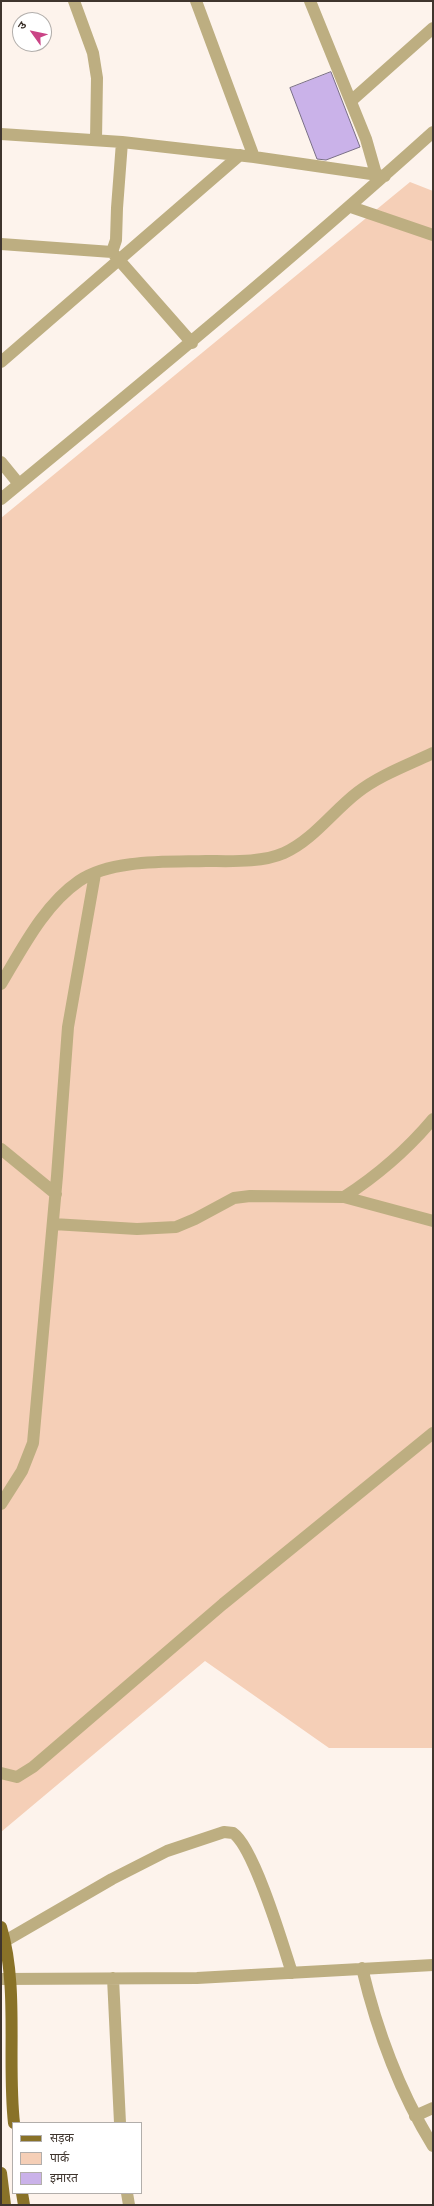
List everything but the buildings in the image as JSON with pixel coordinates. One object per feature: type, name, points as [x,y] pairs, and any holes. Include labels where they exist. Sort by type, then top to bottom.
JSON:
[{"type":"main road","points":[[1,1927],[5,1941],[5,1979],[14,2122]]},
{"type":"main road","points":[[1,2173],[5,2205]]},
{"type":"main road","points":[[22,2194],[24,2205]]},
{"type":"street","points":[[74,1],[94,59],[97,78],[96,140]]},
{"type":"street","points":[[196,1],[254,157]]},
{"type":"street","points":[[310,1],[380,175]]},
{"type":"street","points":[[350,101],[433,28]]},
{"type":"street","points":[[1,499],[192,343],[351,206],[380,175],[433,132]]},
{"type":"street","points":[[1,134],[122,142],[254,157],[380,175]]},
{"type":"street","points":[[116,256],[117,208],[122,142]]},
{"type":"street","points":[[1,362],[116,256],[240,156]]},
{"type":"street","points":[[351,206],[433,234]]},
{"type":"street","points":[[1,244],[100,250],[116,256],[192,343]]},
{"type":"street","points":[[1,462],[19,484]]},
{"type":"street","points":[[1,984],[42,920],[64,894],[80,881],[95,874],[120,866],[164,862],[236,860],[270,857],[283,853],[299,844],[369,784],[433,753]]},
{"type":"street","points":[[1,1504],[22,1471],[33,1443],[56,1194],[68,1027],[95,874]]},
{"type":"street","points":[[344,1197],[372,1179],[414,1141],[433,1119]]},
{"type":"street","points":[[1,1149],[56,1194]]},
{"type":"street","points":[[53,1224],[137,1230],[176,1227],[195,1220],[234,1198],[250,1196],[344,1197],[433,1220]]},
{"type":"street","points":[[1,1774],[17,1777],[33,1767],[224,1604],[433,1433]]},
{"type":"street","points":[[5,1941],[82,1895],[160,1855],[224,1832],[238,1836],[258,1874],[292,1973]]},
{"type":"street","points":[[5,1979],[197,1978],[433,1965]]},
{"type":"street","points":[[362,1968],[378,2030],[399,2082],[415,2116],[433,2146]]},
{"type":"street","points":[[113,1978],[120,2122]]},
{"type":"street","points":[[415,2116],[433,2108]]},
{"type":"street","points":[[127,2194],[129,2205]]},
{"type":"green space","points":[[410,182],[433,191],[433,1748],[329,1748],[205,1661],[1,1832],[1,518]]}]
